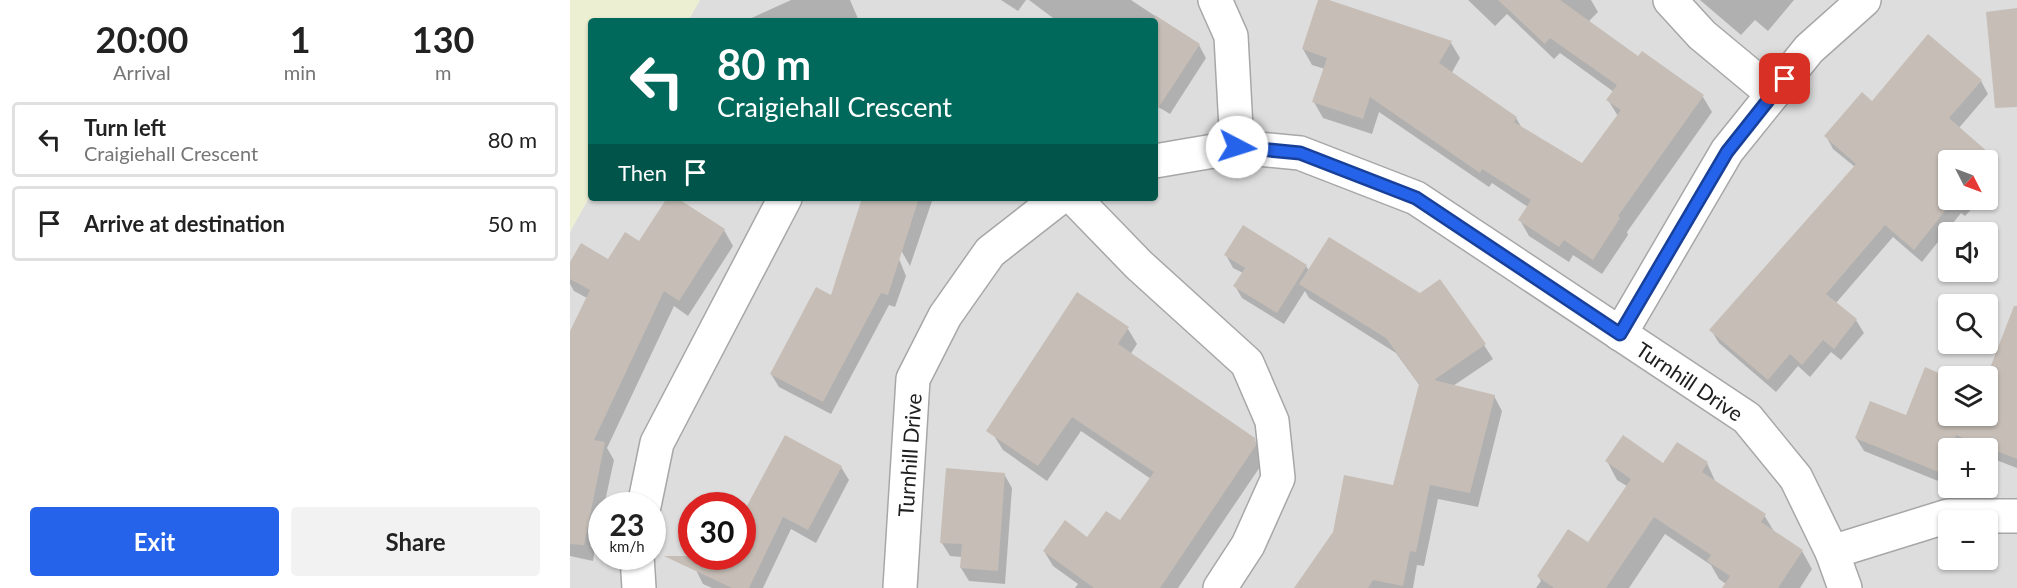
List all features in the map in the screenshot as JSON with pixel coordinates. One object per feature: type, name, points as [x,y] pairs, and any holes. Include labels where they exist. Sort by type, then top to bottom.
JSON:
[{"type":"street","points":[[1215,0],[1231,36],[1237,147]]},
{"type":"street","points":[[1670,0],[1702,35],[1773,94]]},
{"type":"street","points":[[1620,334],[1727,152],[1809,49],[1864,0]]},
{"type":"street","name":"Turnhill Drive","points":[[1158,160],[1237,147],[1300,153],[1416,198],[1747,418],[1796,478],[1832,552],[1845,588]]},
{"type":"street","points":[[647,492],[657,443],[783,201]]},
{"type":"street","name":"Turnhill Drive","points":[[900,588],[914,379],[945,315],[990,252],[1055,201]]},
{"type":"street","points":[[1077,201],[1139,265],[1247,363],[1272,421],[1278,478],[1248,545],[1220,588]]},
{"type":"street","points":[[1832,552],[1948,516],[2017,516]]},
{"type":"street","points":[[638,570],[639,588]]},
{"type":"shaded area","points":[[700,0],[2017,0],[2017,588],[570,588],[570,232],[588,199],[1158,201],[1158,18],[690,18]]},
{"type":"green space","points":[[570,0],[700,0],[690,18],[588,18],[588,199],[570,232]]},
{"type":"building","points":[[1318,0],[1329,0],[1452,41],[1439,63],[1517,117],[1514,122],[1582,163],[1621,110],[1606,100],[1617,85],[1550,38],[1545,44],[1498,0],[1560,0],[1638,56],[1642,51],[1704,95],[1618,216],[1620,218],[1593,260],[1564,240],[1559,247],[1518,220],[1531,200],[1482,169],[1480,173],[1370,97],[1363,119],[1312,102],[1327,58],[1302,49]]},
{"type":"building","points":[[2017,8],[2017,107],[1995,108],[1986,12]]},
{"type":"building","points":[[1155,15],[1200,44],[1158,108],[1158,18],[1155,18]]},
{"type":"building","points":[[1928,34],[1982,80],[1949,118],[1986,150],[1938,150],[1938,210],[1946,210],[1914,250],[1885,225],[1826,294],[1857,319],[1834,349],[1823,340],[1802,365],[1790,354],[1768,380],[1709,330],[1856,164],[1824,136],[1862,92],[1872,101]]},
{"type":"building","points":[[665,201],[682,201],[725,229],[679,301],[664,291],[594,440],[605,442],[595,492],[588,492],[588,525],[584,545],[570,544],[570,331],[590,290],[570,279],[570,262],[581,243],[608,259],[625,232],[639,241]]},
{"type":"building","points":[[861,201],[918,201],[888,295],[881,293],[823,402],[770,374],[816,287],[831,295]]},
{"type":"building","points":[[1243,225],[1307,265],[1277,313],[1233,286],[1245,268],[1224,255]]},
{"type":"building","points":[[1329,237],[1420,293],[1440,279],[1486,344],[1434,380],[1495,395],[1470,493],[1430,485],[1416,552],[1410,551],[1403,586],[1373,580],[1368,588],[1294,588],[1333,532],[1344,475],[1393,485],[1419,384],[1386,338],[1299,284]]},
{"type":"building","points":[[1077,292],[1129,327],[1118,344],[1255,438],[1256,445],[1160,588],[1094,588],[1043,551],[1065,520],[1087,537],[1106,511],[1120,520],[1154,472],[1072,417],[1038,466],[986,431]]},
{"type":"building","points":[[2014,306],[2017,306],[2017,459],[1998,452],[1998,438],[1964,438],[1956,435],[1955,438],[1938,438],[1938,472],[1855,438],[1870,401],[1906,415],[1925,367],[1938,373],[1938,426],[1998,426],[1998,366],[1991,366],[1995,354],[1998,354],[1998,347]]},
{"type":"building","points":[[785,435],[842,466],[808,530],[783,517],[749,588],[732,588],[694,570],[756,570],[754,492]]},
{"type":"building","points":[[1623,435],[1663,463],[1677,442],[1708,462],[1702,472],[1766,514],[1761,522],[1803,550],[1778,588],[1722,588],[1730,576],[1707,561],[1711,555],[1654,517],[1606,588],[1554,588],[1537,576],[1568,529],[1588,542],[1631,479],[1605,461]]},
{"type":"building","points":[[946,468],[1005,473],[998,571],[960,568],[962,544],[940,543]]},
{"type":"building","points":[[678,556],[678,563],[666,557]]},
{"type":"route","points":[[1237,147],[1300,153],[1416,198],[1620,334],[1727,152],[1785,79]]}]
